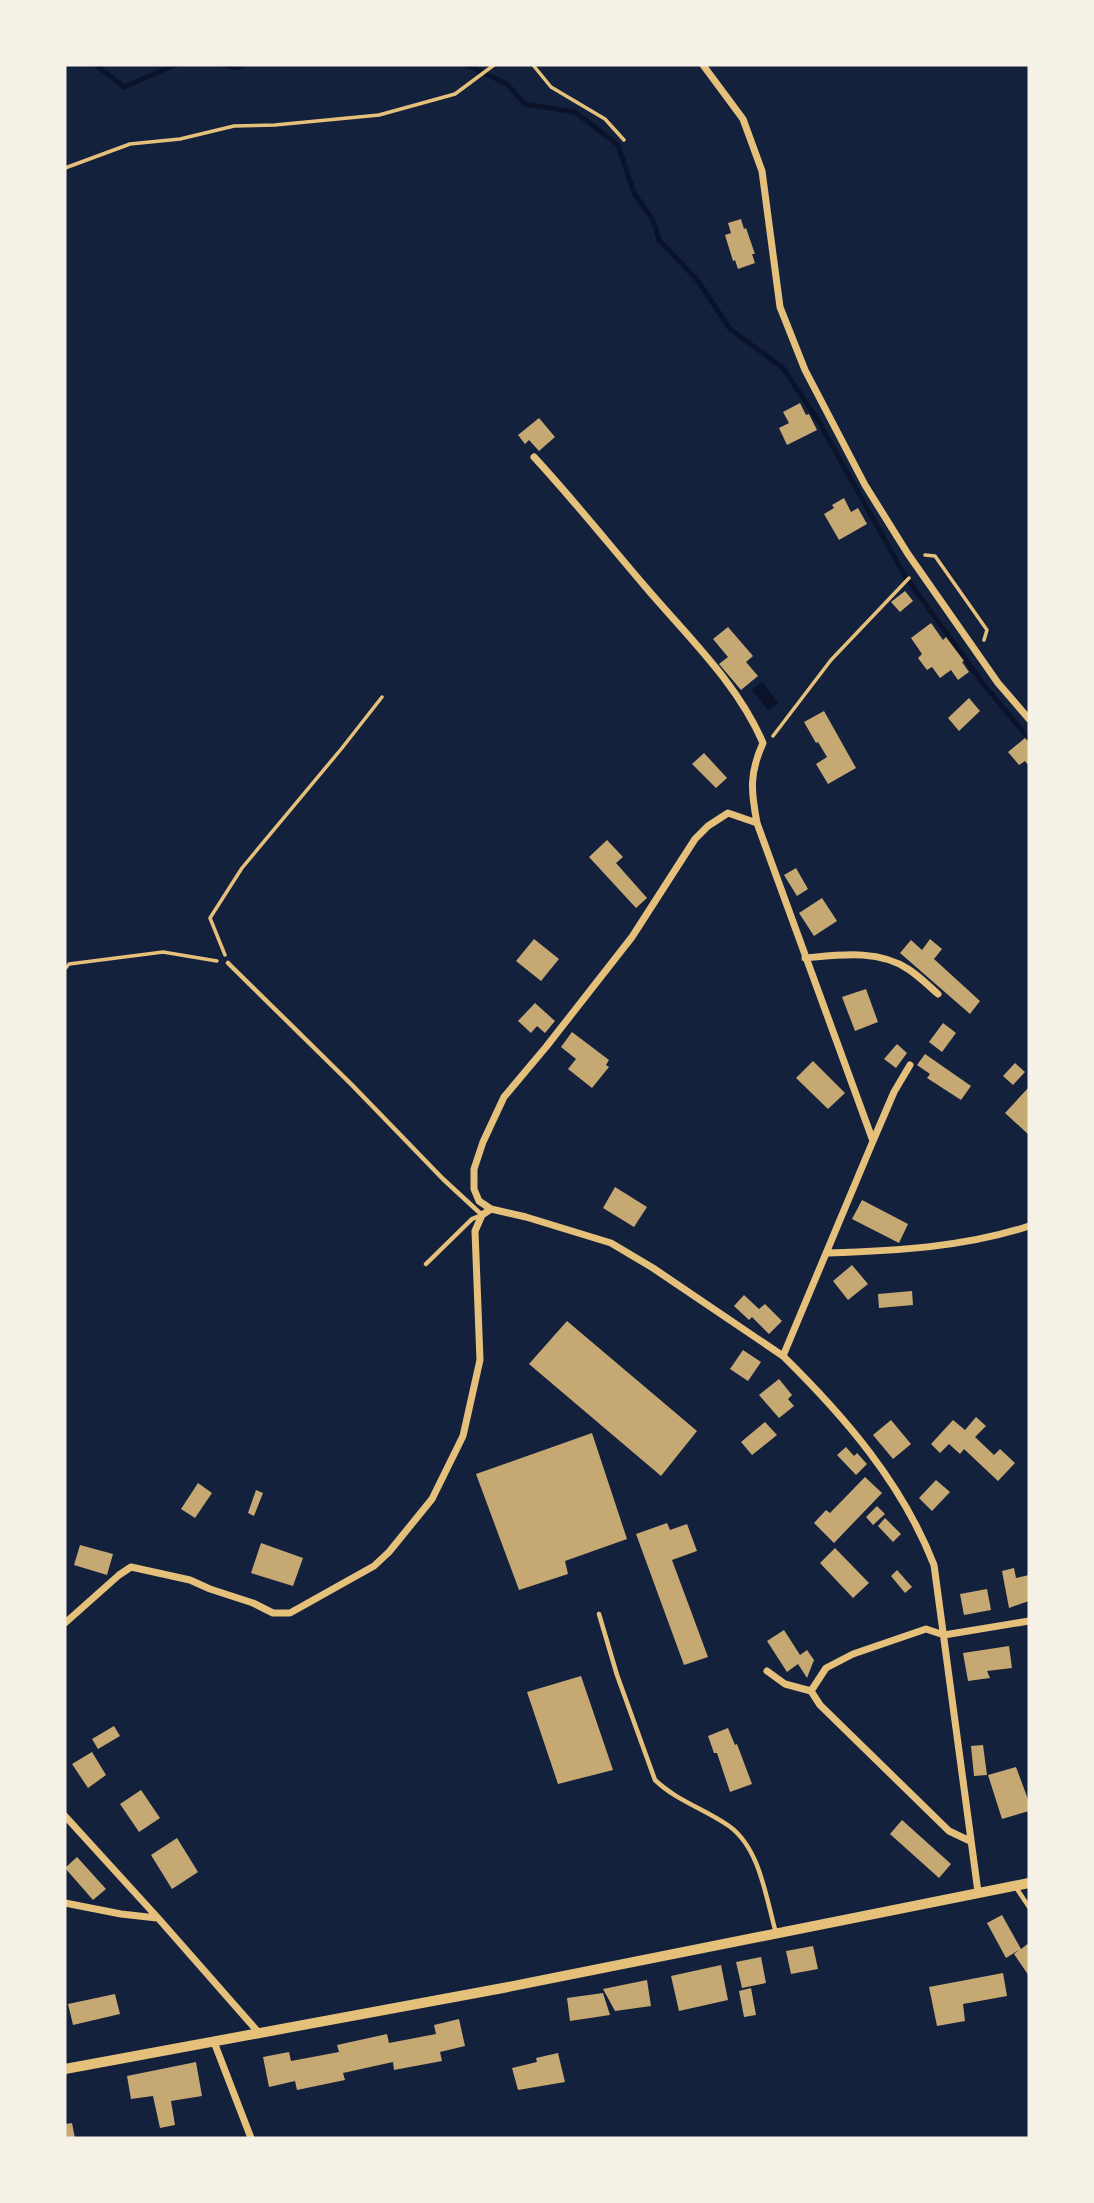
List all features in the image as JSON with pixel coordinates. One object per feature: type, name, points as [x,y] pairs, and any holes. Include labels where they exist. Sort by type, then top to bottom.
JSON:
[{"type":"street","points":[[703,65],[743,119],[762,171],[780,307],[805,370],[865,485],[908,554],[998,683],[1029,719]]},
{"type":"street","points":[[534,457],[567,492],[738,696],[752,717],[762,743],[754,762],[750,789],[757,824],[873,1141]]},
{"type":"street","points":[[757,824],[728,813],[708,826],[695,839],[632,937],[547,1047],[504,1097],[482,1142],[474,1169],[474,1189],[480,1201],[491,1209],[611,1243],[653,1268],[783,1356],[871,1452],[904,1500],[934,1565],[978,1892]]},
{"type":"street","points":[[805,957],[853,954],[887,960],[908,969],[938,994]]},
{"type":"street","points":[[783,1356],[894,1092],[910,1065]]},
{"type":"street","points":[[65,1623],[119,1574],[131,1567],[190,1580],[273,1613],[290,1613],[374,1566],[389,1552],[432,1499],[463,1436],[480,1360],[475,1231],[482,1215],[491,1209]]},
{"type":"street","points":[[828,1253],[882,1251],[998,1237],[1029,1226]]},
{"type":"street","points":[[811,1690],[826,1668],[853,1654],[926,1629],[944,1635],[1029,1621]]},
{"type":"street","points":[[766,1671],[785,1684],[811,1690],[820,1705],[949,1831],[970,1841]]},
{"type":"street","points":[[65,1816],[259,2034]]},
{"type":"street","points":[[65,2069],[490,1991],[1029,1882]]},
{"type":"street","points":[[65,1903],[158,1918]]},
{"type":"street","points":[[214,2042],[251,2138]]},
{"type":"lane","points":[[228,964],[482,1215],[472,1219],[426,1264]]},
{"type":"lane","points":[[599,1614],[617,1675],[655,1780],[666,1791],[727,1824],[743,1837],[758,1871],[776,1934]]},
{"type":"lane","points":[[1014,1885],[1029,1906]]},
{"type":"path","points":[[65,168],[130,144],[180,139],[234,126],[275,125],[379,115],[454,94],[494,65]]},
{"type":"path","points":[[533,65],[551,87],[605,119],[624,140]]},
{"type":"path","points":[[908,554],[935,556],[980,619],[987,630],[978,655]]},
{"type":"path","points":[[762,743],[774,736],[796,703],[831,660],[910,577]]},
{"type":"path","points":[[228,964],[210,918],[242,868],[382,697]]},
{"type":"path","points":[[65,969],[69,964],[163,952],[228,964]]},
{"type":"water","points":[[762,682],[779,703],[768,710],[752,690]]},
{"type":"building","points":[[741,219],[755,254],[752,254],[755,263],[738,269],[725,235],[731,233],[728,223]]},
{"type":"building","points":[[800,403],[817,430],[787,445],[779,428],[789,423],[783,412]]},
{"type":"building","points":[[539,418],[555,437],[539,451],[529,440],[525,444],[518,435]]},
{"type":"building","points":[[844,498],[851,512],[858,508],[867,524],[839,540],[824,514]]},
{"type":"building","points":[[905,591],[913,601],[900,612],[891,602]]},
{"type":"building","points":[[931,623],[943,640],[946,637],[964,661],[962,662],[969,672],[958,680],[951,670],[940,678],[932,667],[927,670],[918,658],[922,654],[911,638]]},
{"type":"building","points":[[728,627],[753,656],[746,662],[758,676],[741,690],[719,664],[728,657],[713,639]]},
{"type":"building","points":[[969,698],[980,711],[959,731],[948,718]]},
{"type":"building","points":[[824,711],[856,768],[828,784],[816,764],[827,757],[804,722]]},
{"type":"building","points":[[1025,738],[1029,742],[1029,766],[1025,761],[1019,765],[1008,752]]},
{"type":"building","points":[[704,753],[727,778],[716,788],[692,764]]},
{"type":"building","points":[[607,840],[623,857],[616,863],[647,898],[636,908],[589,857]]},
{"type":"building","points":[[796,868],[808,889],[797,896],[784,875]]},
{"type":"building","points":[[822,898],[837,921],[814,936],[799,913]]},
{"type":"building","points":[[534,939],[559,959],[541,981],[516,961]]},
{"type":"building","points":[[930,939],[942,949],[934,959],[980,1001],[970,1014],[900,953],[911,940],[922,950]]},
{"type":"building","points":[[866,989],[878,1022],[855,1031],[842,997]]},
{"type":"building","points":[[535,1003],[555,1021],[545,1033],[537,1026],[531,1033],[518,1021]]},
{"type":"building","points":[[943,1023],[956,1033],[942,1052],[929,1042]]},
{"type":"building","points":[[572,1032],[609,1060],[606,1065],[609,1067],[592,1088],[568,1069],[576,1059],[561,1047]]},
{"type":"building","points":[[897,1044],[907,1053],[896,1068],[884,1059]]},
{"type":"building","points":[[925,1054],[971,1086],[961,1100],[927,1078],[930,1074],[917,1065]]},
{"type":"building","points":[[813,1061],[845,1093],[828,1109],[796,1078]]},
{"type":"building","points":[[1015,1063],[1025,1072],[1013,1085],[1003,1076]]},
{"type":"building","points":[[1029,1087],[1029,1135],[1005,1113]]},
{"type":"building","points":[[615,1187],[647,1207],[634,1227],[603,1208]]},
{"type":"building","points":[[862,1200],[908,1224],[899,1243],[852,1219]]},
{"type":"building","points":[[852,1265],[868,1284],[848,1300],[833,1281]]},
{"type":"building","points":[[912,1291],[913,1305],[879,1308],[878,1294]]},
{"type":"building","points":[[744,1295],[759,1309],[765,1304],[782,1321],[769,1334],[752,1317],[749,1320],[734,1306]]},
{"type":"building","points":[[567,1321],[697,1431],[661,1476],[529,1364]]},
{"type":"building","points":[[743,1350],[761,1362],[748,1381],[730,1369]]},
{"type":"building","points":[[779,1379],[792,1395],[788,1399],[794,1406],[779,1418],[759,1395]]},
{"type":"building","points":[[976,1417],[986,1426],[975,1437],[994,1455],[1000,1449],[1015,1463],[998,1481],[964,1449],[960,1454],[949,1444],[940,1453],[931,1444],[953,1420],[965,1430]]},
{"type":"building","points":[[891,1420],[911,1444],[893,1459],[873,1435]]},
{"type":"building","points":[[765,1422],[777,1435],[752,1455],[741,1442]]},
{"type":"building","points":[[592,1433],[627,1539],[565,1561],[568,1574],[519,1590],[476,1474]]},
{"type":"building","points":[[846,1447],[854,1456],[857,1453],[867,1464],[856,1475],[837,1455]]},
{"type":"building","points":[[865,1477],[882,1493],[834,1543],[814,1523],[826,1510],[830,1513]]},
{"type":"building","points":[[936,1480],[950,1492],[932,1511],[919,1498]]},
{"type":"building","points":[[198,1483],[212,1493],[195,1518],[181,1509]]},
{"type":"building","points":[[256,1490],[263,1493],[254,1516],[248,1513]]},
{"type":"building","points":[[877,1506],[885,1514],[873,1525],[866,1517]]},
{"type":"building","points":[[885,1518],[901,1534],[893,1542],[878,1526]]},
{"type":"building","points":[[667,1523],[670,1530],[687,1524],[697,1551],[672,1560],[708,1657],[684,1665],[636,1534]]},
{"type":"building","points":[[261,1543],[303,1558],[293,1586],[251,1573]]},
{"type":"building","points":[[80,1545],[113,1554],[107,1575],[74,1565]]},
{"type":"building","points":[[835,1548],[869,1583],[853,1598],[820,1563]]},
{"type":"building","points":[[1014,1568],[1016,1578],[1029,1575],[1029,1601],[1009,1608],[1002,1571]]},
{"type":"building","points":[[897,1570],[912,1587],[905,1593],[891,1576]]},
{"type":"building","points":[[987,1589],[991,1610],[964,1615],[960,1594]]},
{"type":"building","points":[[784,1630],[800,1655],[807,1650],[814,1660],[807,1678],[798,1664],[787,1672],[767,1641]]},
{"type":"building","points":[[1009,1646],[1012,1668],[987,1671],[990,1678],[968,1681],[963,1653]]},
{"type":"building","points":[[581,1676],[613,1770],[558,1784],[527,1692]]},
{"type":"building","points":[[114,1726],[120,1736],[98,1749],[92,1739]]},
{"type":"building","points":[[728,1728],[752,1784],[730,1792],[717,1753],[714,1753],[708,1736]]},
{"type":"building","points":[[983,1745],[987,1775],[974,1776],[971,1746]]},
{"type":"building","points":[[92,1752],[106,1775],[88,1788],[72,1764]]},
{"type":"building","points":[[1016,1767],[1029,1802],[1029,1811],[1002,1819],[988,1775]]},
{"type":"building","points":[[141,1790],[160,1818],[139,1832],[120,1804]]},
{"type":"building","points":[[902,1820],[951,1864],[939,1878],[890,1834]]},
{"type":"building","points":[[177,1838],[198,1872],[172,1889],[151,1855]]},
{"type":"building","points":[[77,1857],[106,1889],[93,1900],[65,1868]]},
{"type":"building","points":[[1002,1915],[1021,1949],[1029,1943],[1029,1976],[1014,1954],[1019,1950],[1006,1958],[987,1923]]},
{"type":"building","points":[[813,1946],[818,1969],[791,1974],[786,1951]]},
{"type":"building","points":[[761,1957],[766,1983],[742,1988],[736,1962]]},
{"type":"building","points":[[721,1965],[728,2000],[679,2011],[671,1976]]},
{"type":"building","points":[[1003,1973],[1007,1996],[963,2004],[965,2021],[937,2026],[929,1987]]},
{"type":"building","points":[[647,1980],[651,2006],[615,2011],[603,1989]]},
{"type":"building","points":[[751,1988],[756,2015],[744,2017],[739,1991]]},
{"type":"building","points":[[603,1993],[610,2015],[570,2021],[567,1998]]},
{"type":"building","points":[[115,1994],[120,2014],[73,2025],[68,2004]]},
{"type":"building","points":[[459,2019],[465,2046],[440,2052],[442,2061],[394,2070],[393,2062],[343,2073],[345,2080],[297,2090],[295,2081],[269,2087],[263,2057],[289,2052],[291,2061],[339,2052],[337,2045],[387,2034],[389,2043],[436,2034],[434,2025]]},
{"type":"building","points":[[558,2053],[565,2082],[518,2090],[512,2068]]},
{"type":"building","points":[[196,2062],[202,2096],[171,2101],[175,2125],[160,2128],[153,2096],[131,2099],[127,2076]]},
{"type":"building","points":[[72,2123],[75,2138],[65,2138],[65,2124]]},
{"type":"waterway","points":[[96,65],[124,87],[175,65]]},
{"type":"waterway","points":[[223,65],[237,68],[243,65]]},
{"type":"waterway","points":[[467,65],[507,84],[525,104],[575,112],[618,145],[634,193],[654,222],[659,240],[698,281],[730,329],[783,368],[819,422],[905,576],[985,686],[1029,739]]}]
